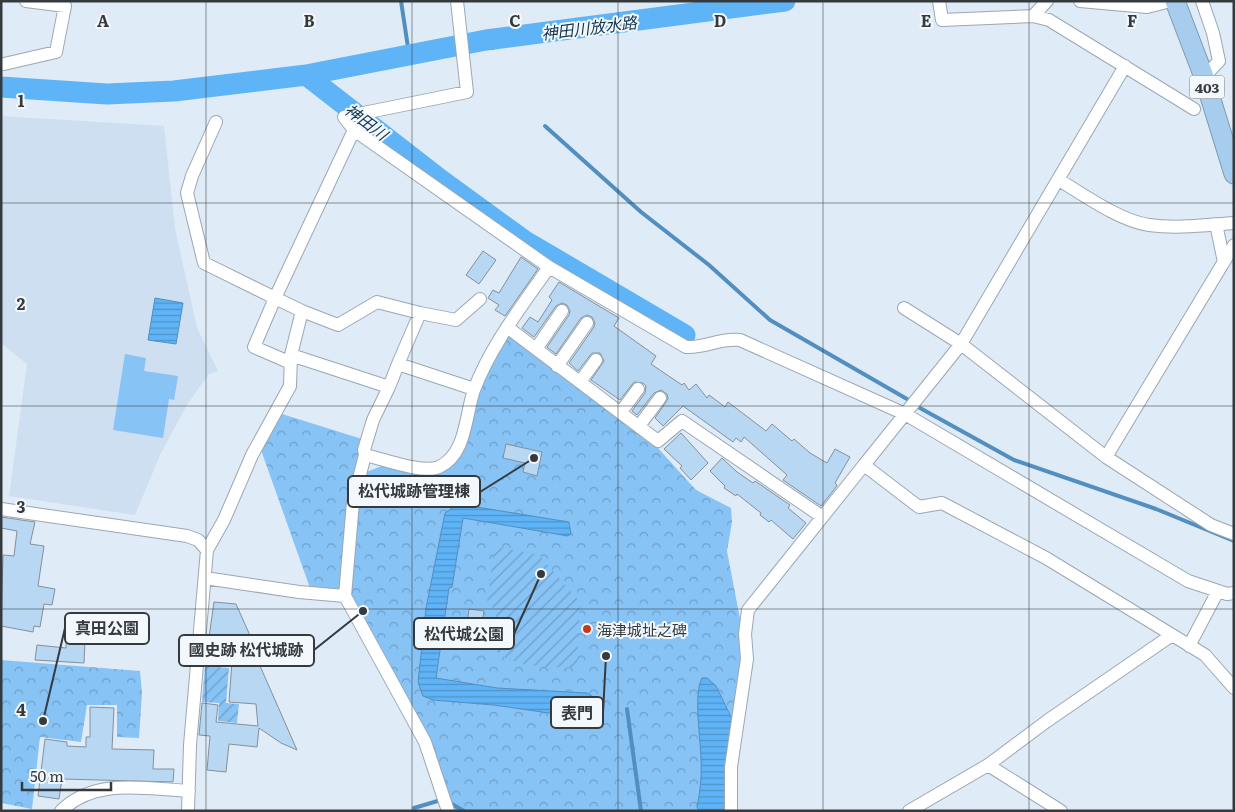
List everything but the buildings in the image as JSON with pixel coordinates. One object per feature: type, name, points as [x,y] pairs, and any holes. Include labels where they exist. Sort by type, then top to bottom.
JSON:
[{"type":"highway","name":"403","points":[[1175,1],[1204,77],[1234,174]]},
{"type":"street","points":[[4,64],[56,52],[65,6],[26,1]]},
{"type":"street","points":[[1034,16],[1047,1]]},
{"type":"street","points":[[1080,1],[1147,8],[1171,1]]},
{"type":"street","points":[[1202,1],[1211,25],[1219,61],[1204,77]]},
{"type":"street","points":[[457,6],[467,92],[344,117],[354,130],[549,267],[686,347],[697,348],[725,338],[740,340],[905,414],[1188,581],[1218,591],[1234,593]]},
{"type":"street","points":[[940,6],[942,20],[1034,16],[1049,20],[1194,109]]},
{"type":"street","points":[[731,811],[731,767],[747,659],[746,634],[748,610],[961,344],[1125,66]]},
{"type":"street","points":[[216,122],[192,176],[187,193],[204,263],[302,311],[338,325],[377,302],[456,320],[480,299]]},
{"type":"street","points":[[354,130],[254,347],[388,388]]},
{"type":"street","points":[[1058,180],[1119,214],[1147,225],[1186,226],[1234,222]]},
{"type":"street","points":[[1216,224],[1224,262]]},
{"type":"street","points":[[1106,457],[1234,245]]},
{"type":"street","points":[[365,455],[427,470],[438,468],[449,462],[458,449],[474,389],[497,343],[549,267]]},
{"type":"street","points":[[904,308],[961,344],[1106,457],[1211,525],[1234,534]]},
{"type":"street","points":[[188,811],[190,745],[208,550],[224,520],[252,454],[290,386],[291,359],[302,311]]},
{"type":"street","points":[[536,349],[562,311]]},
{"type":"street","points":[[420,313],[373,420],[364,450],[365,455],[353,502],[344,596],[426,742],[448,811]]},
{"type":"street","points":[[557,366],[587,323]]},
{"type":"street","points":[[507,327],[658,441],[682,421],[822,516]]},
{"type":"street","points":[[580,382],[596,360]]},
{"type":"street","points":[[398,364],[474,389]]},
{"type":"street","points":[[622,412],[638,389]]},
{"type":"street","points":[[639,426],[660,398]]},
{"type":"street","points":[[864,465],[919,507],[942,503],[1046,558],[1205,655],[1234,688]]},
{"type":"street","points":[[1,509],[187,536],[198,540],[208,550]]},
{"type":"street","points":[[205,578],[299,592],[344,596]]},
{"type":"street","points":[[1190,646],[1218,591]]},
{"type":"street","points":[[909,811],[988,765],[1047,721],[1172,635]]},
{"type":"street","points":[[988,765],[1062,811]]},
{"type":"street","points":[[62,811],[71,801],[87,792],[108,787],[189,791]]},
{"type":"shaded area","points":[[1,116],[164,126],[175,228],[197,328],[218,371],[209,374],[188,403],[160,455],[135,515],[9,496],[27,364],[1,343]]},
{"type":"shaded area","points":[[155,298],[183,303],[176,344],[148,340]]},
{"type":"shaded area","points":[[458,504],[569,522],[571,534],[568,536],[463,518],[452,587],[449,588],[436,678],[497,688],[587,693],[592,696],[587,716],[583,718],[494,705],[433,700],[423,696],[418,682],[426,608],[445,513]]},
{"type":"shaded area","points":[[702,678],[707,678],[716,686],[734,723],[728,811],[699,811],[697,807],[701,772],[698,695]]},
{"type":"green space","points":[[507,332],[657,447],[696,490],[731,508],[732,522],[727,551],[740,619],[742,660],[728,811],[453,811],[349,595],[359,501],[364,473],[384,465],[445,471],[480,384]]},
{"type":"green space","points":[[125,354],[146,358],[144,371],[178,376],[174,400],[169,399],[163,438],[113,430]]},
{"type":"green space","points":[[282,414],[362,439],[340,591],[310,588],[261,450],[279,415]]},
{"type":"green space","points":[[497,547],[539,555],[580,602],[577,664],[574,668],[528,665],[505,658],[497,652],[492,644],[497,610],[487,604],[494,550]]},
{"type":"green space","points":[[1,660],[140,671],[142,693],[139,738],[117,737],[117,705],[87,705],[81,742],[40,737],[32,809],[1,803]]},
{"type":"green space","points":[[205,666],[229,668],[226,703],[239,704],[237,723],[218,721],[219,703],[202,702]]},
{"type":"waterway","points":[[401,1],[409,54]]},
{"type":"waterway","name":"神田川放水路","points":[[1,87],[107,94],[174,91],[306,75],[486,40],[785,1]]},
{"type":"waterway","points":[[486,40],[493,48]]},
{"type":"waterway","name":"神田川","points":[[306,75],[441,180],[525,241],[685,335]]},
{"type":"waterway","points":[[545,126],[641,212],[709,265],[770,320],[907,399]]},
{"type":"waterway","points":[[920,408],[1014,460],[1156,509],[1234,541]]},
{"type":"waterway","points":[[627,709],[641,811]]},
{"type":"waterway","points":[[414,808],[441,800]]},
{"type":"waterway","points":[[450,803],[464,811]]},
{"type":"place","name":"松代城跡管理棟","points":[[534,458]]},
{"type":"place","name":"松代城公園","points":[[541,574]]},
{"type":"place","name":"國史跡 松代城跡","points":[[363,611]]},
{"type":"place","name":"海津城址之碑","points":[[587,629]]},
{"type":"place","name":"表門","points":[[606,656]]},
{"type":"place","name":"真田公園","points":[[43,721]]}]
